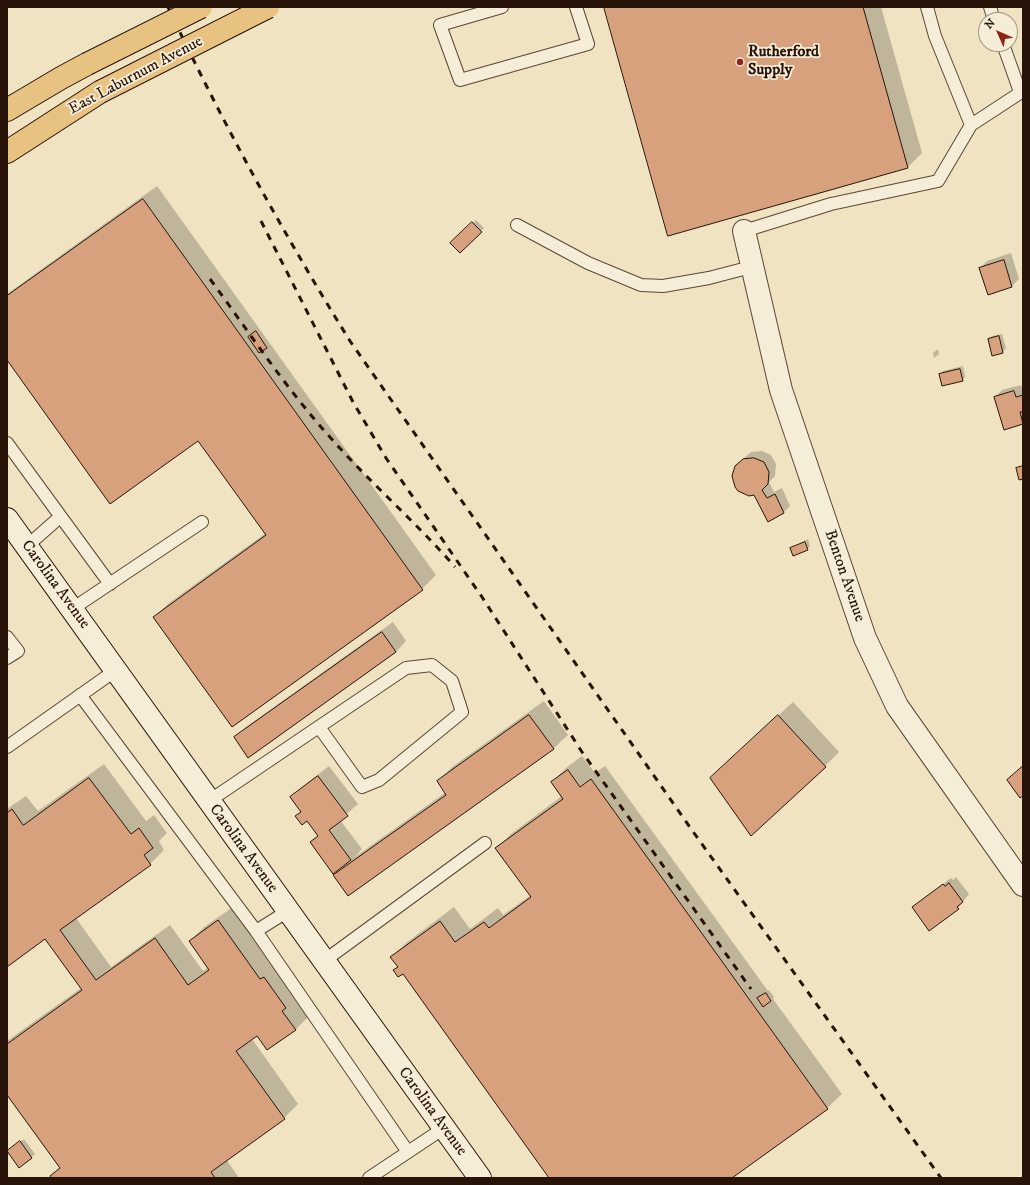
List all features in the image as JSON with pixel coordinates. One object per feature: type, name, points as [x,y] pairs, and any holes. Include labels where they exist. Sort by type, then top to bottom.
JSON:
[{"type":"main road","name":"East Laburnum Avenue","points":[[7,110],[87,64],[201,7]]},
{"type":"main road","name":"East Laburnum Avenue","points":[[7,152],[100,92],[268,7]]},
{"type":"street","name":"Benton Avenue","points":[[744,232],[781,390],[865,638],[897,706],[1023,884]]},
{"type":"street","name":"Carolina Avenue","points":[[7,519],[480,1178]]},
{"type":"lane","points":[[502,7],[440,25],[460,80],[588,44],[576,7]]},
{"type":"lane","points":[[927,7],[935,36],[970,125]]},
{"type":"lane","points":[[744,232],[831,204],[938,181],[970,125],[1022,91],[1006,52]]},
{"type":"lane","points":[[517,225],[588,263],[641,285],[663,286],[709,278],[751,267]]},
{"type":"lane","points":[[7,444],[110,584]]},
{"type":"lane","points":[[27,546],[60,517]]},
{"type":"lane","points":[[72,609],[202,522]]},
{"type":"lane","points":[[7,637],[18,650],[7,658]]},
{"type":"lane","points":[[209,801],[406,668],[432,665],[452,681],[462,712],[379,780],[362,787],[319,727]]},
{"type":"lane","points":[[8,744],[116,670]]},
{"type":"lane","points":[[80,695],[256,931],[408,1152]]},
{"type":"lane","points":[[324,961],[485,843]]},
{"type":"lane","points":[[256,931],[288,911]]},
{"type":"lane","points":[[369,1178],[444,1128]]},
{"type":"building","points":[[604,7],[863,7],[908,168],[668,236]]},
{"type":"building","points":[[143,199],[423,590],[232,727],[153,617],[266,535],[198,441],[110,504],[7,360],[7,296]]},
{"type":"building","points":[[472,222],[482,232],[460,253],[450,243]]},
{"type":"building","points":[[1004,260],[1012,287],[988,295],[979,268]]},
{"type":"building","points":[[256,331],[267,348],[259,353],[248,337]]},
{"type":"building","points":[[999,336],[1003,353],[992,356],[988,339]]},
{"type":"building","points":[[960,369],[963,381],[942,386],[939,374]]},
{"type":"building","points":[[1014,391],[1016,397],[1023,395],[1023,412],[1020,412],[1023,424],[1004,430],[994,397]]},
{"type":"building","points":[[754,458],[764,462],[769,472],[768,484],[762,490],[767,498],[775,494],[784,513],[768,522],[754,495],[749,496],[738,491],[735,487],[732,476],[735,466],[743,459]]},
{"type":"building","points":[[1023,466],[1023,479],[1019,480],[1016,468]]},
{"type":"building","points":[[805,542],[808,550],[793,556],[790,548]]},
{"type":"building","points":[[382,632],[396,652],[248,758],[234,737]]},
{"type":"building","points":[[529,715],[554,749],[348,896],[333,875],[446,795],[437,781]]},
{"type":"building","points":[[778,715],[826,767],[751,836],[710,778]]},
{"type":"building","points":[[1023,766],[1023,796],[1020,798],[1007,780]]},
{"type":"building","points":[[568,770],[580,787],[591,779],[828,1109],[732,1178],[549,1178],[403,974],[398,977],[393,970],[398,967],[390,957],[440,921],[455,942],[484,922],[489,928],[531,897],[495,848],[563,799],[551,782]]},
{"type":"building","points":[[318,776],[348,816],[329,830],[351,860],[333,874],[310,842],[318,836],[307,821],[302,825],[295,816],[301,812],[290,797]]},
{"type":"building","points":[[89,778],[131,834],[139,828],[153,848],[144,855],[151,865],[60,930],[96,980],[155,938],[188,985],[209,970],[189,941],[218,920],[260,979],[264,977],[286,1008],[282,1011],[296,1030],[267,1050],[257,1036],[236,1051],[285,1119],[211,1172],[215,1178],[51,1178],[50,1176],[60,1168],[7,1095],[7,1044],[82,990],[45,939],[7,967],[7,813],[12,809],[23,825]]},
{"type":"building","points":[[949,883],[963,902],[957,907],[959,909],[929,931],[912,907],[943,884],[945,886]]},
{"type":"building","points":[[766,993],[771,1001],[763,1007],[757,998]]},
{"type":"building","points":[[20,1141],[32,1158],[19,1168],[7,1151]]},
{"type":"railway","points":[[168,7],[210,93],[254,177],[350,341],[694,833],[941,1178]]},
{"type":"railway","points":[[261,221],[353,402],[386,458],[482,597],[582,752],[751,989]]},
{"type":"railway","points":[[210,279],[282,379],[313,417],[344,453],[455,567]]},
{"type":"place","name":"Rutherford Supply","points":[[740,62]]}]
